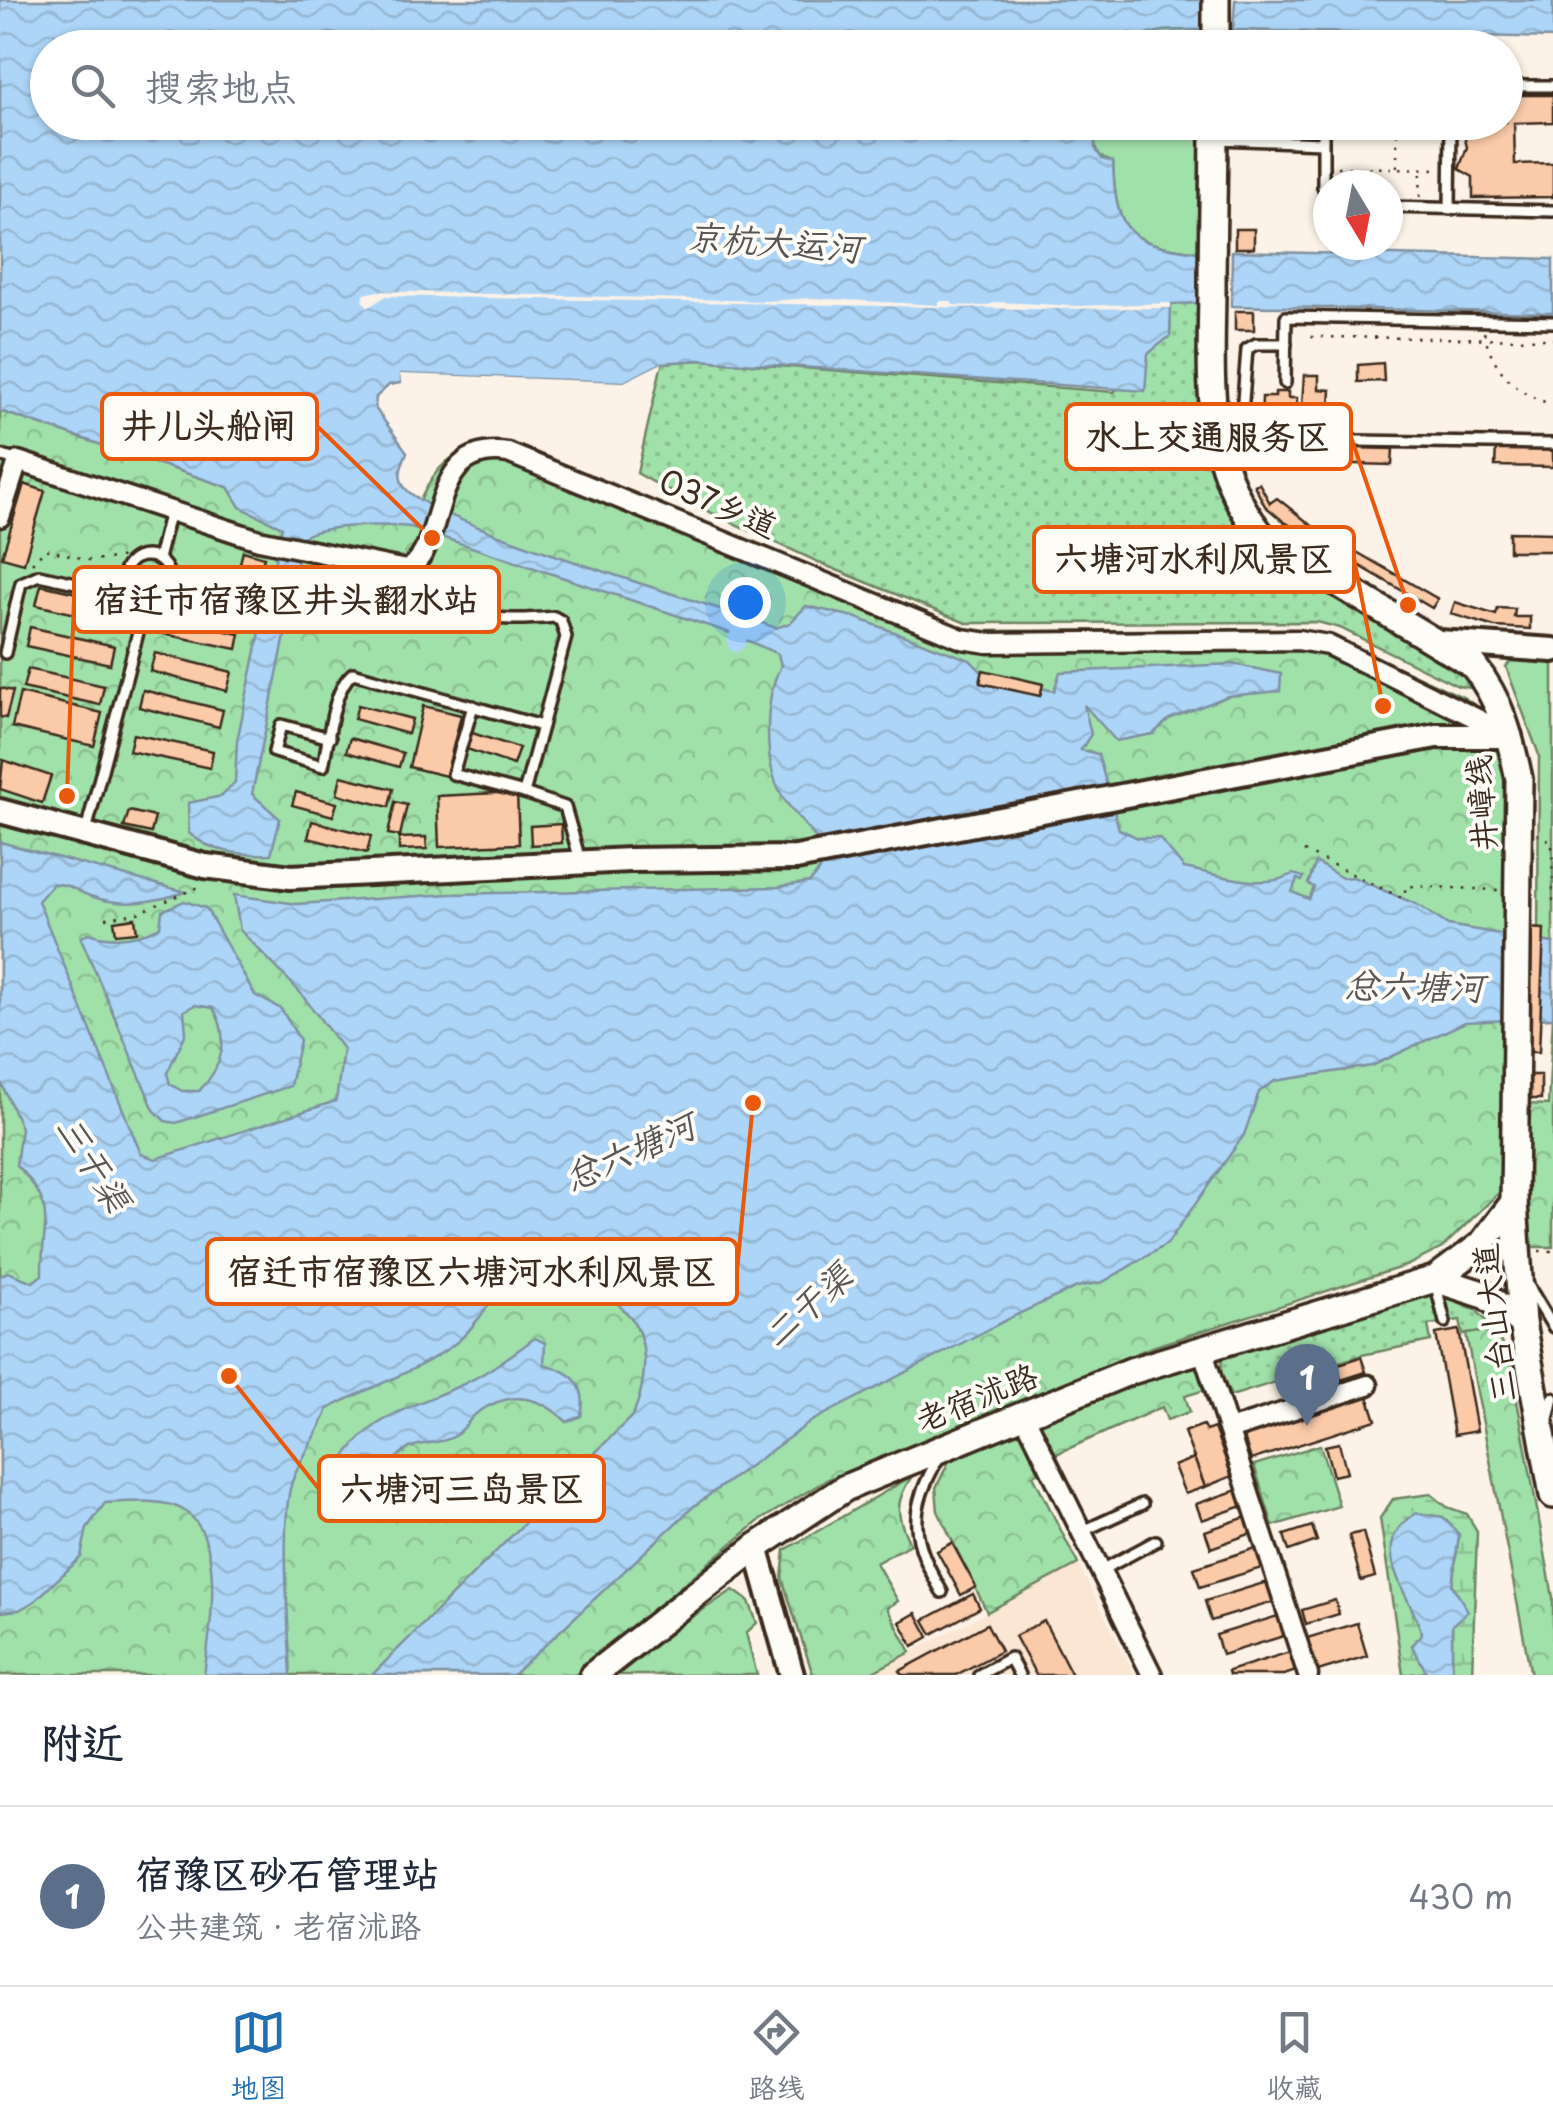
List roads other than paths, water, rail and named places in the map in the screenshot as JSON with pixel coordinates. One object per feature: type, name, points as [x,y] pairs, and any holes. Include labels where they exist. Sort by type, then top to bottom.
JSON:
[{"type":"main road","points":[[1216,0],[1216,30]]},
{"type":"main road","name":"井嶂线","points":[[1214,140],[1211,368],[1242,513],[1264,539],[1440,642],[1473,666],[1496,695],[1510,736],[1519,779],[1514,1202]]},
{"type":"main road","name":"三台山大道","points":[[1514,1202],[1522,1322],[1553,1495]]},
{"type":"main road","name":"老宿沭路","points":[[593,1675],[756,1547],[845,1488],[1023,1413],[1202,1349],[1435,1279],[1481,1244],[1514,1202]]},
{"type":"main road","points":[[1435,1279],[1486,1295],[1522,1322]]},
{"type":"street","name":"037乡道","points":[[418,560],[440,500],[456,473],[482,454],[508,453],[962,639],[988,644],[1298,640],[1328,646],[1510,736]]},
{"type":"street","points":[[0,517],[9,458],[276,544],[395,570],[418,560]]},
{"type":"street","points":[[1440,642],[1553,650]]},
{"type":"street","points":[[0,811],[205,866],[318,877],[580,863],[796,858],[1436,736],[1510,736]]},
{"type":"street","points":[[1202,1349],[1308,1675]]},
{"type":"street","points":[[1228,1430],[1368,1385]]},
{"type":"street","points":[[1023,1413],[1152,1675]]},
{"type":"street","points":[[756,1547],[792,1675]]},
{"type":"lane","points":[[1523,86],[1553,86]]},
{"type":"lane","points":[[1214,140],[1322,143]]},
{"type":"lane","points":[[1322,140],[1323,170]]},
{"type":"lane","points":[[1450,208],[1451,140]]},
{"type":"lane","points":[[1403,208],[1553,210]]},
{"type":"lane","points":[[1285,383],[1286,317],[1553,322]]},
{"type":"lane","points":[[1286,344],[1256,344],[1247,350],[1228,439],[1553,444]]},
{"type":"lane","points":[[158,559],[170,511]]},
{"type":"lane","points":[[5,653],[21,583],[27,578],[39,576],[131,595],[146,602],[161,596],[169,582],[166,567],[158,559],[146,556],[132,561],[124,574],[131,595]]},
{"type":"lane","points":[[418,560],[438,593],[470,613],[493,621],[554,617],[561,621],[566,638],[524,793]]},
{"type":"lane","points":[[86,834],[146,602]]},
{"type":"lane","points":[[330,738],[281,724],[274,752],[323,766],[330,738],[344,679],[353,673],[542,726]]},
{"type":"lane","points":[[473,706],[454,774],[565,807],[580,863]]},
{"type":"lane","points":[[1519,1269],[1553,1327]]},
{"type":"lane","points":[[1435,1279],[1445,1322]]},
{"type":"lane","points":[[1542,1441],[1553,1398]]},
{"type":"lane","points":[[942,1592],[919,1551],[916,1530],[917,1505],[925,1481],[945,1446]]},
{"type":"lane","points":[[1083,1531],[1142,1504]]},
{"type":"lane","points":[[1102,1570],[1156,1541]]},
{"type":"lane","points":[[979,1675],[1010,1658],[1020,1675]]},
{"type":"water","points":[[0,0],[1204,0],[1203,30],[30,30],[30,140],[1095,140],[1102,159],[1113,162],[1118,208],[1133,233],[1161,246],[1206,253],[1204,303],[1171,304],[1170,336],[1148,354],[1145,391],[699,360],[662,363],[624,382],[401,374],[401,383],[389,385],[376,397],[375,408],[407,452],[401,470],[402,484],[427,504],[466,522],[776,628],[790,623],[806,606],[854,617],[970,660],[986,676],[1054,691],[1060,672],[1233,664],[1281,674],[1280,691],[1228,696],[1169,719],[1153,734],[1116,741],[1084,705],[1091,734],[1081,750],[1098,754],[1119,829],[1138,838],[1159,838],[1184,868],[1254,881],[1293,874],[1304,877],[1302,881],[1297,879],[1292,892],[1309,899],[1314,887],[1308,884],[1316,862],[1342,878],[1353,877],[1418,905],[1448,925],[1553,943],[1553,1018],[1465,1022],[1372,1066],[1275,1081],[1259,1092],[1244,1135],[1167,1244],[1103,1282],[1077,1287],[1018,1314],[812,1421],[694,1506],[513,1675],[372,1675],[633,1415],[644,1367],[638,1330],[617,1302],[601,1263],[574,1245],[555,1245],[523,1263],[470,1329],[442,1353],[328,1409],[297,1470],[289,1495],[286,1574],[291,1675],[204,1675],[212,1611],[211,1563],[197,1523],[175,1506],[105,1503],[87,1528],[81,1557],[35,1601],[19,1610],[0,1612],[0,1276],[8,1272],[33,1282],[42,1275],[45,1217],[38,1193],[16,1165],[21,1128],[0,1080],[0,842],[186,892],[127,903],[103,900],[53,884],[38,901],[141,1154],[156,1159],[336,1101],[343,1049],[299,991],[240,930],[234,895],[297,904],[450,894],[777,887],[810,882],[828,859],[782,796],[771,767],[769,712],[781,666],[778,654],[730,633],[400,526],[334,528],[306,535],[299,541],[295,588],[252,794],[280,819],[271,854],[238,853],[197,840],[189,833],[188,803],[222,796],[235,782],[237,741],[282,527],[240,507],[228,487],[0,411]]},
{"type":"water","points":[[1235,0],[1553,0],[1553,38],[1523,37],[1523,30],[1233,30]]},
{"type":"water","points":[[1232,251],[1313,253],[1313,260],[1403,260],[1403,255],[1553,259],[1553,313],[1231,306]]},
{"type":"water","points":[[184,901],[206,908],[255,995],[281,1009],[300,1040],[290,1086],[176,1123],[165,1121],[154,1110],[81,938],[88,933],[115,938],[142,934],[160,927],[162,911]],"holes":[[[195,1005],[213,1008],[222,1030],[218,1063],[199,1091],[182,1091],[170,1084],[167,1073],[186,1033],[184,1011]]]},
{"type":"water","points":[[535,1338],[545,1343],[544,1364],[576,1381],[582,1396],[581,1416],[567,1422],[536,1401],[502,1401],[477,1413],[455,1436],[409,1448],[368,1482],[337,1483],[335,1475],[345,1456],[371,1429],[477,1377]]},
{"type":"water","points":[[1417,1513],[1443,1517],[1459,1535],[1452,1585],[1468,1611],[1452,1625],[1452,1675],[1428,1675],[1412,1646],[1422,1634],[1395,1570],[1393,1539],[1401,1525]]},
{"type":"waterway","points":[[736,643],[753,596]]},
{"type":"place","name":"井儿头船闸","points":[[432,538]]},
{"type":"place","name":"水上交通服务区","points":[[1408,605]]},
{"type":"place","name":"六塘河水利风景区","points":[[1383,706]]},
{"type":"place","name":"宿迁市宿豫区井头翻水站","points":[[67,796]]},
{"type":"place","name":"宿迁市宿豫区六塘河水利风景区","points":[[753,1103]]},
{"type":"place","name":"六塘河三岛景区","points":[[229,1376]]},
{"type":"place","name":"宿豫区砂石管理站","points":[[1307,1426]]},
{"type":"water label","name":"京杭大运河","points":[[774,243]]},
{"type":"water label","name":"总六塘河","points":[[1414,987]]},
{"type":"water label","name":"总六塘河","points":[[630,1152]]},
{"type":"water label","name":"三干渠","points":[[93,1164]]},
{"type":"water label","name":"二干渠","points":[[808,1306]]}]
